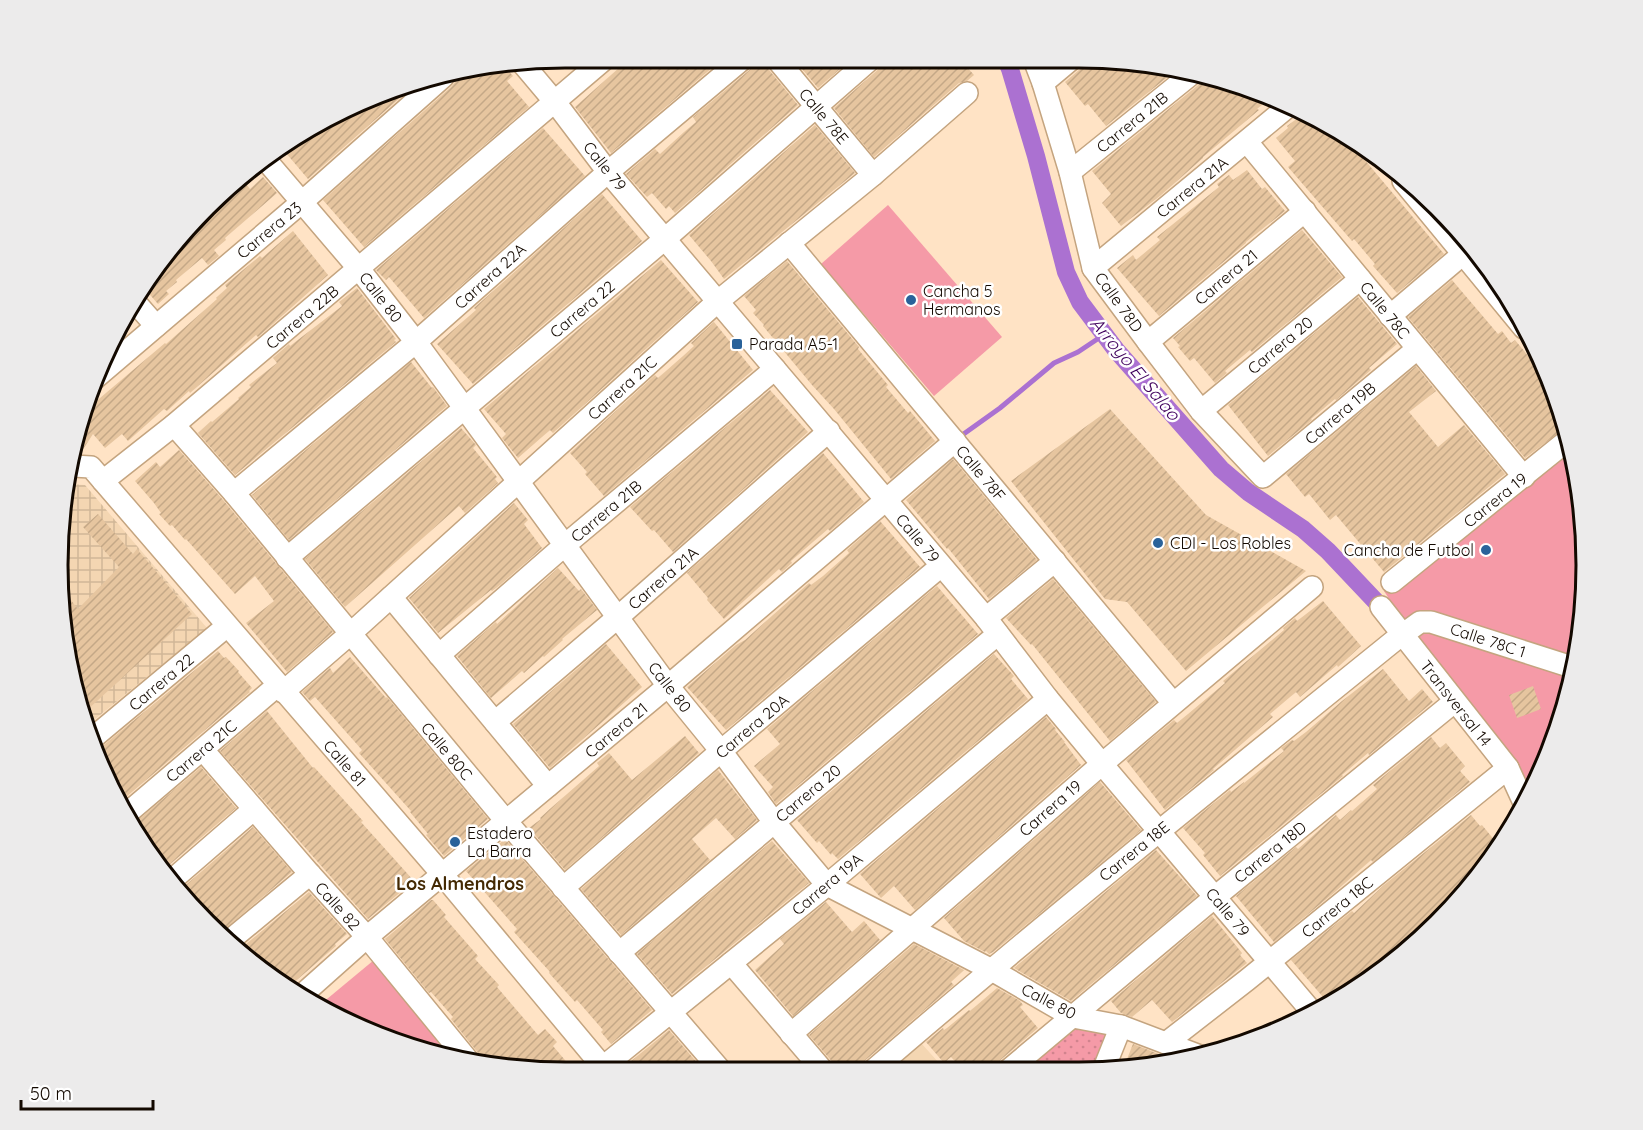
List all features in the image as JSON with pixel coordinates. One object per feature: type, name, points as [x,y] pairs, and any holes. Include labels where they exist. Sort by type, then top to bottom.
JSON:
[{"type":"street","name":"Carrera 22B","points":[[103,481],[174,425],[594,68]]},
{"type":"street","name":"Carrera 22A","points":[[234,493],[416,342],[608,172],[732,68]]},
{"type":"street","name":"Calle 78E","points":[[784,68],[873,175]]},
{"type":"street","name":"Carrera 22","points":[[287,558],[666,238],[860,68]]},
{"type":"street","name":"Calle 78D","points":[[1038,68],[1070,172],[1093,268],[1201,411],[1263,477]]},
{"type":"street","points":[[1043,83],[1061,68]]},
{"type":"street","name":"Calle 79","points":[[528,69],[608,172],[829,431],[992,626],[1101,764],[1307,1006]]},
{"type":"street","name":"Carrera 21B","points":[[1070,172],[1185,79]]},
{"type":"street","name":"Carrera 23","points":[[109,366],[302,202],[435,84]]},
{"type":"street","name":"Carrera 21C","points":[[132,810],[350,634],[717,302],[873,175],[968,93]]},
{"type":"street","name":"Carrera 21A","points":[[1093,268],[1282,112]]},
{"type":"street","name":"Calle 78C","points":[[1247,142],[1524,477]]},
{"type":"street","name":"Calle 80","points":[[270,165],[359,269],[416,342],[668,686],[774,822],[827,885],[990,969],[1073,1017],[1120,1026],[1186,1051]]},
{"type":"street","name":"Carrera 21","points":[[1148,342],[1305,211]]},
{"type":"street","points":[[1452,238],[1488,283]]},
{"type":"street","name":"Calle 78F","points":[[789,243],[1173,703]]},
{"type":"street","points":[[1390,316],[1463,254]]},
{"type":"street","name":"Carrera 20","points":[[1201,411],[1360,279]]},
{"type":"street","points":[[140,307],[156,326]]},
{"type":"street","name":"Carrera 19B","points":[[1263,477],[1417,349]]},
{"type":"street","name":"Carrera 21B","points":[[439,655],[565,545],[775,369]]},
{"type":"street","name":"Calle 80C","points":[[174,425],[234,493],[506,821],[714,1062]]},
{"type":"street","name":"Carrera 21A","points":[[495,722],[829,431]]},
{"type":"street","name":"Carrera 21","points":[[307,990],[367,937],[668,686],[955,441]]},
{"type":"street","name":"Carrera 19","points":[[1392,582],[1561,446]]},
{"type":"street","name":"Calle 81","points":[[77,466],[91,467],[442,874],[599,1062]]},
{"type":"street","name":"Carrera 20","points":[[619,952],[774,822],[992,626],[1055,561]]},
{"type":"street","name":"Carrera 20A","points":[[563,888],[941,566]]},
{"type":"street","name":"Carrera 19","points":[[791,1034],[1101,764],[1312,587]]},
{"type":"street","points":[[391,597],[548,786]]},
{"type":"street","name":"Transversal 14","points":[[1381,608],[1508,768],[1520,793]]},
{"type":"street","name":"Calle 78C 1","points":[[1403,634],[1420,622],[1431,622],[1565,665]]},
{"type":"street","name":"Carrera 22","points":[[97,734],[227,627]]},
{"type":"street","name":"Carrera 18E","points":[[883,1062],[990,969],[1403,634]]},
{"type":"street","name":"Carrera 19A","points":[[615,1062],[1048,699]]},
{"type":"street","name":"Carrera 18D","points":[[1018,1062],[1215,897],[1455,702]]},
{"type":"street","name":"Calle 82","points":[[203,750],[367,937],[461,1051]]},
{"type":"street","name":"Carrera 18C","points":[[1166,1043],[1508,768]]},
{"type":"street","points":[[177,876],[254,809]]},
{"type":"street","points":[[234,937],[310,874]]},
{"type":"street","points":[[731,963],[815,1062]]},
{"type":"street","points":[[1107,1061],[1120,1026]]},
{"type":"shaded area","name":"Cancha 5 Hermanos","points":[[888,205],[1002,337],[934,396],[821,264]]},
{"type":"shaded area","points":[[1562,451],[1571,500],[1576,565],[1571,630],[1559,694],[1538,755],[1526,780],[1521,769],[1414,637],[1384,591]]},
{"type":"shaded area","points":[[74,484],[85,485],[207,628],[93,721],[77,662],[69,598],[69,532]]},
{"type":"shaded area","points":[[374,960],[446,1048],[375,1025],[325,1001]]},
{"type":"shaded area","points":[[1072,1026],[1109,1032],[1096,1061],[1030,1062]]},
{"type":"shaded area","points":[[921,1043],[938,1062],[899,1062]]},
{"type":"building","points":[[619,68],[712,68],[611,153],[575,107]]},
{"type":"building","points":[[752,68],[767,68],[798,105],[675,213],[669,206],[666,209],[652,193],[647,197],[626,174],[655,149],[660,154],[696,122],[693,117]]},
{"type":"building","points":[[801,68],[841,68],[818,88]]},
{"type":"building","points":[[880,68],[968,68],[974,75],[967,81],[959,83],[874,157],[834,108]]},
{"type":"building","points":[[1081,68],[1169,76],[1106,126],[1088,104],[1085,106],[1065,82]]},
{"type":"building","points":[[509,71],[513,76],[507,81],[529,107],[364,247],[323,200],[455,80],[468,77]]},
{"type":"building","points":[[1201,83],[1264,103],[1257,109],[1259,110],[1160,196],[1121,226],[1102,203],[1111,194],[1092,171]]},
{"type":"building","points":[[404,94],[308,179],[286,153],[345,119]]},
{"type":"building","points":[[1297,119],[1327,134],[1362,157],[1444,254],[1397,293],[1373,266],[1375,264],[1354,239],[1352,241],[1288,167],[1295,161],[1276,138],[1288,128],[1287,126]]},
{"type":"building","points":[[815,125],[855,173],[724,279],[689,235]]},
{"type":"building","points":[[543,128],[585,176],[424,318],[389,277],[386,280],[376,270]]},
{"type":"building","points":[[1247,170],[1262,189],[1265,187],[1285,211],[1159,316],[1117,268],[1133,255],[1136,260],[1160,240],[1157,237],[1219,187],[1217,184],[1229,175],[1233,180]]},
{"type":"building","points":[[263,177],[277,193],[225,238],[226,240],[214,250],[219,256],[208,265],[202,258],[176,280],[177,282],[166,291],[169,294],[158,304],[148,293],[170,262],[213,213],[237,191],[246,184],[250,189]]},
{"type":"building","points":[[602,194],[642,241],[473,384],[437,344]]},
{"type":"building","points":[[1302,230],[1342,277],[1252,352],[1250,350],[1225,371],[1227,373],[1215,383],[1194,358],[1190,361],[1173,338]]},
{"type":"building","points":[[293,231],[328,275],[258,337],[256,335],[190,393],[189,391],[167,411],[164,409],[128,441],[122,434],[105,448],[93,434],[80,454],[95,402],[217,299],[227,288],[225,285],[260,256],[262,258]]},
{"type":"building","points":[[661,260],[698,302],[553,433],[550,430],[518,458],[502,438],[506,434],[484,409]]},
{"type":"building","points":[[787,261],[859,347],[858,349],[888,385],[886,387],[935,441],[891,479],[763,326],[753,313],[756,310],[744,296]]},
{"type":"building","points":[[1452,280],[1498,334],[1502,331],[1511,343],[1515,340],[1530,359],[1558,433],[1525,458],[1408,317]]},
{"type":"building","points":[[357,288],[396,342],[235,475],[198,433],[239,399],[251,387],[249,385],[277,363],[273,358],[342,306],[339,302]]},
{"type":"building","points":[[1358,297],[1397,344],[1369,368],[1371,370],[1268,456],[1228,405]]},
{"type":"building","points":[[714,322],[753,370],[604,496],[570,453],[655,375],[658,378],[694,346],[691,343]]},
{"type":"building","points":[[411,362],[447,406],[289,540],[252,495]]},
{"type":"building","points":[[1416,366],[1436,391],[1409,412],[1438,447],[1464,425],[1505,474],[1384,572],[1336,515],[1330,520],[1309,494],[1305,497],[1286,474]]},
{"type":"building","points":[[770,390],[808,432],[673,552],[630,507]]},
{"type":"building","name":"CDI - Los Robles","points":[[1110,409],[1206,515],[1306,571],[1186,671],[1127,602],[1105,599],[1011,481]]},
{"type":"building","points":[[461,428],[476,445],[473,448],[497,477],[495,479],[498,483],[465,513],[459,506],[345,607],[305,559]]},
{"type":"building","points":[[179,450],[333,632],[287,672],[246,623],[274,601],[255,576],[235,594],[186,539],[159,514],[161,513],[154,503],[135,481],[156,462],[160,467]]},
{"type":"building","points":[[823,453],[864,502],[830,531],[828,529],[791,561],[792,563],[782,572],[779,569],[724,619],[687,573]]},
{"type":"building","points":[[953,459],[1037,560],[989,599],[906,500]]},
{"type":"building","points":[[514,503],[528,520],[524,524],[542,548],[500,585],[438,633],[409,598]]},
{"type":"building","points":[[98,514],[133,554],[137,549],[192,614],[89,709],[77,662],[69,598],[78,609],[119,567],[83,527]]},
{"type":"building","points":[[880,521],[920,567],[726,730],[687,687],[745,640],[809,583],[811,585],[823,576],[849,553],[847,550]]},
{"type":"building","points":[[558,568],[579,591],[581,589],[597,610],[544,657],[524,673],[522,671],[491,698],[457,656],[496,622],[497,624]]},
{"type":"building","points":[[1053,579],[1156,702],[1110,741],[1032,644],[1006,618]]},
{"type":"building","points":[[937,586],[978,634],[776,804],[768,792],[773,787],[754,766],[780,744],[767,729]]},
{"type":"building","points":[[1323,601],[1361,646],[1300,697],[1296,692],[1270,714],[1273,717],[1165,810],[1126,760],[1174,720],[1177,723],[1225,683],[1223,681],[1295,618],[1297,621]]},
{"type":"building","points":[[606,644],[642,687],[550,768],[513,724]]},
{"type":"building","points":[[218,651],[239,671],[252,688],[125,798],[102,747]]},
{"type":"building","points":[[994,654],[1014,676],[1011,679],[1028,699],[838,859],[832,853],[831,855],[819,841],[817,843],[797,820]]},
{"type":"building","points":[[350,657],[387,697],[488,819],[444,856],[426,835],[428,834],[411,811],[359,753],[362,750],[315,697],[310,701],[302,692],[330,668],[333,673]]},
{"type":"building","points":[[1383,669],[1409,701],[1422,689],[1433,702],[1220,876],[1203,855],[1205,853],[1183,828],[1230,790],[1231,792],[1244,783],[1284,751],[1281,748],[1306,732]]},
{"type":"building","points":[[1533,686],[1541,709],[1517,718],[1509,695]]},
{"type":"building","points":[[267,711],[313,768],[363,821],[361,822],[414,881],[368,919],[220,751]]},
{"type":"building","points":[[1046,717],[1081,765],[915,910],[894,886],[881,898],[860,874]]},
{"type":"building","points":[[685,736],[699,753],[565,870],[529,828],[599,766],[597,763],[609,753],[632,780]]},
{"type":"building","points":[[1431,737],[1440,748],[1446,743],[1465,766],[1460,771],[1470,782],[1373,862],[1371,860],[1274,942],[1236,896],[1296,847],[1298,849],[1336,815],[1340,820],[1352,811],[1377,789],[1373,785]]},
{"type":"building","points":[[201,767],[236,808],[168,866],[138,820]]},
{"type":"building","points":[[718,770],[757,820],[735,839],[716,818],[692,839],[710,860],[621,935],[581,889]]},
{"type":"building","points":[[1100,782],[1141,830],[993,952],[989,954],[964,941],[944,918]]},
{"type":"building","points":[[1471,815],[1493,839],[1473,868],[1430,917],[1381,960],[1324,998],[1291,960],[1352,911],[1354,913],[1384,885]]},
{"type":"building","points":[[253,827],[292,872],[226,928],[185,886]]},
{"type":"building","points":[[505,839],[652,1010],[611,1044],[601,1032],[603,1030],[549,973],[514,932],[517,929],[466,871]]},
{"type":"building","points":[[772,841],[809,883],[672,994],[637,954]]},
{"type":"building","points":[[1156,850],[1197,896],[1071,1001],[1014,968]]},
{"type":"building","points":[[309,892],[347,934],[294,982],[244,945]]},
{"type":"building","points":[[433,900],[446,915],[444,917],[478,956],[475,959],[499,985],[497,987],[538,1035],[545,1029],[557,1042],[553,1046],[567,1062],[532,1061],[479,1055],[451,1019],[453,1017],[431,992],[429,993],[385,939]]},
{"type":"building","points":[[826,902],[852,932],[864,921],[880,940],[793,1016],[755,970],[784,944],[780,939]]},
{"type":"building","points":[[1212,916],[1242,953],[1240,955],[1247,963],[1172,1022],[1152,1000],[1132,1017],[1121,1013],[1111,1001]]},
{"type":"building","points":[[914,944],[964,970],[951,982],[954,985],[863,1062],[832,1062],[809,1035]]},
{"type":"building","points":[[997,988],[1020,1001],[1023,1005],[1020,1007],[1038,1028],[998,1062],[956,1062],[951,1057],[943,1062],[926,1042],[970,1011]]},
{"type":"building","points":[[669,1030],[697,1062],[630,1062]]},
{"type":"building","points":[[1133,1044],[1162,1055],[1143,1058],[1127,1060]]},
{"type":"waterway","name":"Arroyo El Salao","points":[[1010,68],[1036,156],[1066,272],[1080,302],[1116,350],[1221,469],[1248,492],[1303,529],[1328,551],[1381,607]]},
{"type":"waterway","points":[[958,438],[1000,408],[1054,363],[1078,352],[1096,340]]},
{"type":"place","name":"Cancha 5 Hermanos","points":[[911,300]]},
{"type":"place","name":"Parada A5-1","points":[[737,344]]},
{"type":"place","name":"CDI - Los Robles","points":[[1158,543]]},
{"type":"place","name":"Cancha de Futbol","points":[[1486,550]]},
{"type":"place","name":"Estadero La Barra","points":[[455,842]]},
{"type":"district","name":"Los Almendros","points":[[460,884]]}]
